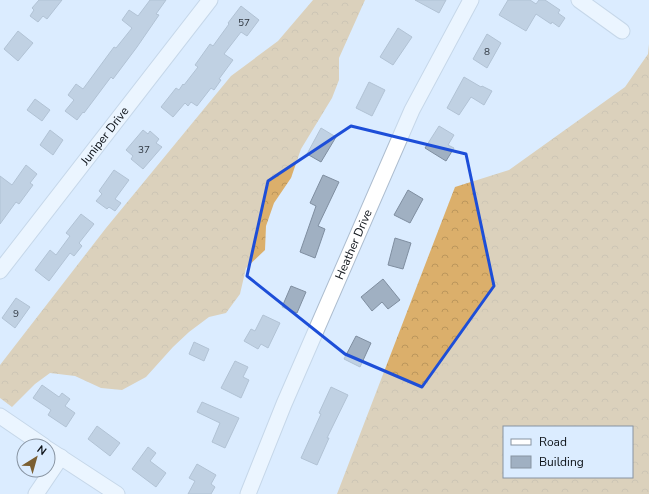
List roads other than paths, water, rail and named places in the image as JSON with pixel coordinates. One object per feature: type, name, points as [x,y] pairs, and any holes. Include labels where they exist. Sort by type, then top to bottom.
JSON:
[{"type":"street","name":"Juniper Drive","points":[[0,271],[210,0]]},
{"type":"street","name":"Heather Drive","points":[[248,494],[284,404],[412,110],[471,0]]},
{"type":"street","points":[[580,0],[622,31]]},
{"type":"street","points":[[0,416],[32,438]]},
{"type":"street","points":[[56,454],[117,494]]},
{"type":"street","points":[[36,494],[61,457]]}]
